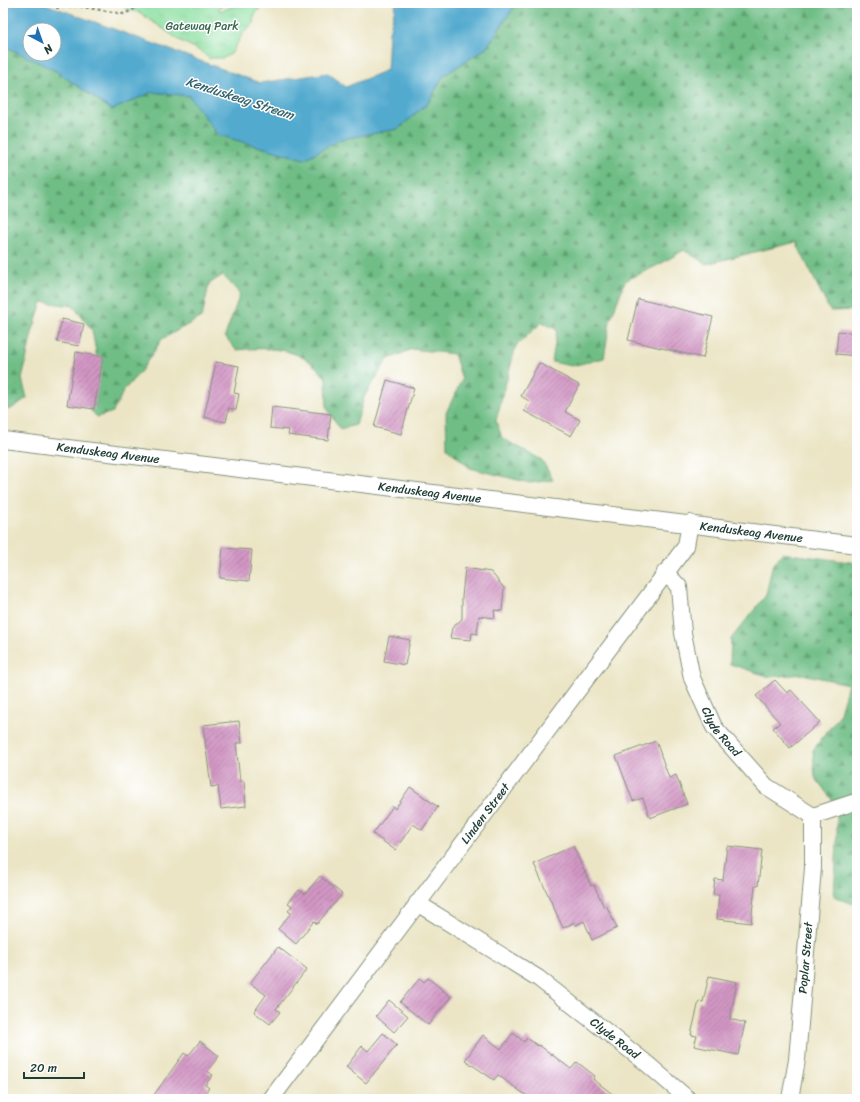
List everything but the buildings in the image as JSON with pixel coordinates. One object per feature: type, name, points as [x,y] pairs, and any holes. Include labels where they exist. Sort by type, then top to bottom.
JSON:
[{"type":"street","name":"Kenduskeag Avenue","points":[[3,440],[690,523],[857,545]]},
{"type":"street","name":"Linden Street","points":[[271,1099],[686,546],[690,523]]},
{"type":"street","name":"Clyde Road","points":[[666,572],[679,587],[683,633],[692,678],[714,727],[766,786],[813,816]]},
{"type":"street","points":[[813,816],[852,803],[857,803]]},
{"type":"street","name":"Poplar Street","points":[[790,1099],[798,1060],[812,875],[813,816]]},
{"type":"street","name":"Clyde Road","points":[[417,903],[538,978],[645,1062],[688,1099]]},
{"type":"path","points":[[56,8],[77,6],[124,14],[146,3]]},
{"type":"green space","name":"Gateway Park","points":[[120,3],[225,3],[219,9],[220,11],[243,3],[259,3],[259,9],[254,16],[253,23],[242,35],[231,54],[223,58],[209,59],[202,52],[179,40],[139,12],[127,10]]},
{"type":"green space","points":[[517,3],[857,3],[857,310],[830,311],[796,242],[706,264],[684,250],[662,263],[625,281],[610,321],[604,358],[572,366],[552,362],[557,330],[542,322],[516,346],[496,420],[502,438],[542,460],[553,480],[530,483],[470,468],[447,448],[446,413],[462,379],[454,354],[412,349],[387,360],[364,397],[356,425],[340,429],[327,408],[326,378],[312,364],[292,353],[274,349],[236,350],[225,336],[240,294],[223,275],[209,284],[202,317],[162,339],[141,371],[124,390],[113,412],[97,417],[86,405],[99,369],[92,330],[73,306],[42,302],[32,333],[22,379],[27,398],[11,409],[3,410],[3,45],[22,54],[22,62],[38,62],[56,71],[112,110],[152,92],[189,96],[218,135],[304,159],[341,139],[398,129],[428,103],[443,76],[486,48]]},
{"type":"green space","points":[[782,553],[857,563],[857,899],[853,904],[834,896],[837,807],[815,777],[813,750],[839,716],[848,684],[802,674],[770,677],[730,664],[731,639],[766,595],[772,567]]},
{"type":"water","name":"Kenduskeag Stream","points":[[3,3],[43,3],[260,83],[328,73],[346,87],[387,70],[389,33],[396,3],[517,3],[486,48],[443,76],[428,103],[398,129],[341,139],[304,159],[218,135],[189,96],[152,92],[112,110],[56,71],[38,62],[62,62],[62,22],[22,22],[22,54],[3,45]]}]
